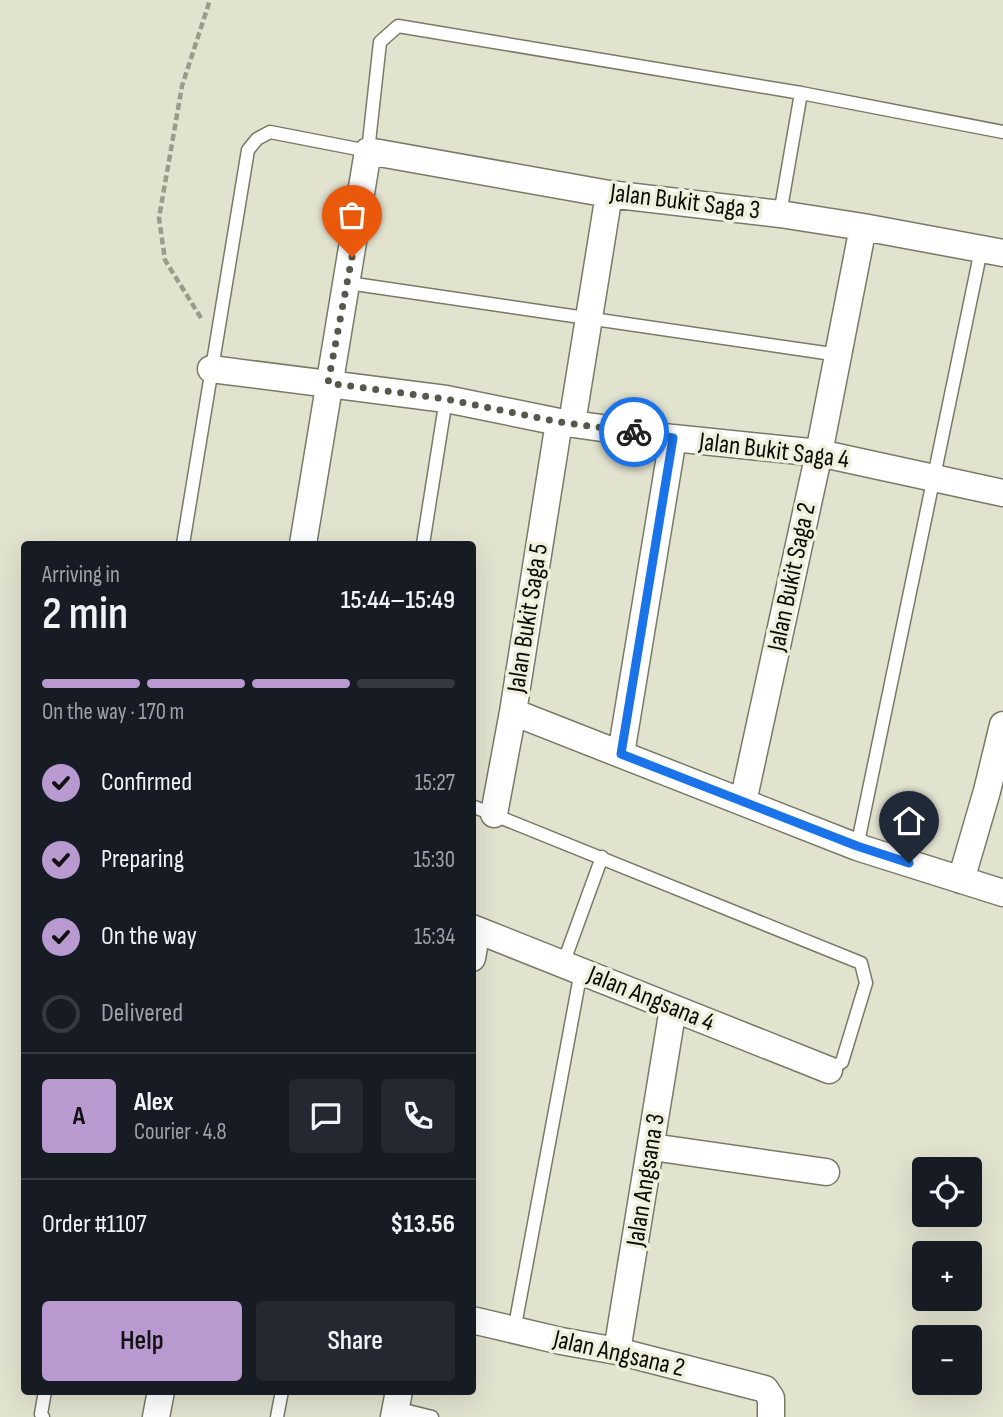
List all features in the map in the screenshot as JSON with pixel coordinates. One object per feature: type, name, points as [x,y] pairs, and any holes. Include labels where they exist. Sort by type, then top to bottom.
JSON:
[{"type":"street","name":"Jalan Bukit Saga 3","points":[[368,151],[609,194],[780,214],[863,227],[992,252]]},
{"type":"street","points":[[303,541],[368,151]]},
{"type":"street","name":"Jalan Bukit Saga 5","points":[[483,810],[513,712],[609,194]]},
{"type":"street","name":"Jalan Bukit Saga 2","points":[[743,802],[820,453],[863,227]]},
{"type":"street","name":"Jalan Bukit Saga 4","points":[[211,369],[446,399],[566,423],[673,438],[820,453],[1003,493]]},
{"type":"street","points":[[621,754],[673,438]]},
{"type":"street","points":[[513,712],[857,846],[1003,893]]},
{"type":"street","points":[[961,880],[995,793],[1003,725]]},
{"type":"street","name":"Jalan Angsana 4","points":[[476,929],[829,1070]]},
{"type":"street","name":"Jalan Angsana 3","points":[[617,1351],[673,1008]]},
{"type":"street","points":[[652,1147],[826,1172]]},
{"type":"street","name":"Jalan Angsana 2","points":[[476,1321],[617,1351],[765,1389],[771,1398],[771,1417]]},
{"type":"street","points":[[156,1417],[160,1395]]},
{"type":"lane","points":[[183,541],[248,150],[257,139],[270,132],[368,151],[380,42],[398,26],[801,93],[1003,132]]},
{"type":"lane","points":[[780,214],[801,93]]},
{"type":"lane","points":[[857,846],[935,479],[992,252]]},
{"type":"lane","points":[[348,283],[839,355]]},
{"type":"lane","points":[[422,541],[446,399]]},
{"type":"lane","points":[[483,810],[860,962],[866,983],[842,1062],[829,1070]]},
{"type":"lane","points":[[514,1331],[572,968],[602,857]]},
{"type":"lane","points":[[43,1417],[41,1414],[45,1395]]},
{"type":"lane","points":[[277,1417],[281,1395]]},
{"type":"lane","points":[[396,1405],[432,1417]]},
{"type":"path","points":[[210,0],[182,86],[159,218],[165,260],[205,324],[218,327]]},
{"type":"way so far","points":[[352,257],[328,383],[446,399],[559,422],[634,432]]},
{"type":"route","points":[[634,432],[673,438],[621,754],[857,846],[909,863]]}]
